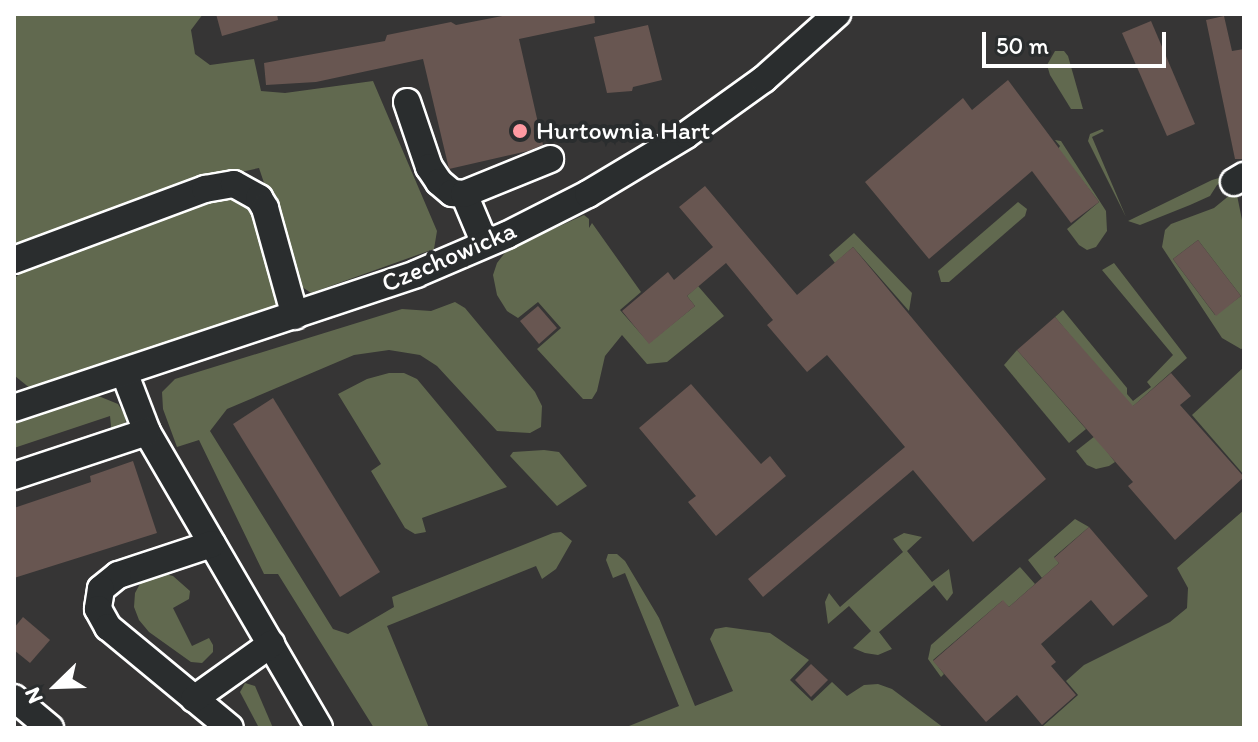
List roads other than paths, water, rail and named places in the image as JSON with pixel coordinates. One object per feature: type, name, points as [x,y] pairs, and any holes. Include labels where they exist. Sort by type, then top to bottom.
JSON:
[{"type":"street","name":"Czechowicka","points":[[15,403],[124,372],[295,316],[416,274],[485,244],[588,194],[686,135],[764,79],[837,14]]},
{"type":"street","points":[[407,102],[429,167],[439,182],[452,193],[464,194],[550,159]]},
{"type":"street","points":[[14,260],[205,189],[234,184],[259,198],[265,208],[295,316]]},
{"type":"street","points":[[464,194],[485,244]]},
{"type":"street","points":[[124,372],[147,432],[319,728]]},
{"type":"street","points":[[14,476],[147,432]]},
{"type":"street","points":[[212,544],[107,581],[98,598],[98,609],[108,627],[230,728]]},
{"type":"street","points":[[194,699],[271,644]]},
{"type":"street","points":[[14,698],[50,728]]},
{"type":"place","name":"Hurtownia Hart","points":[[520,131]]}]
